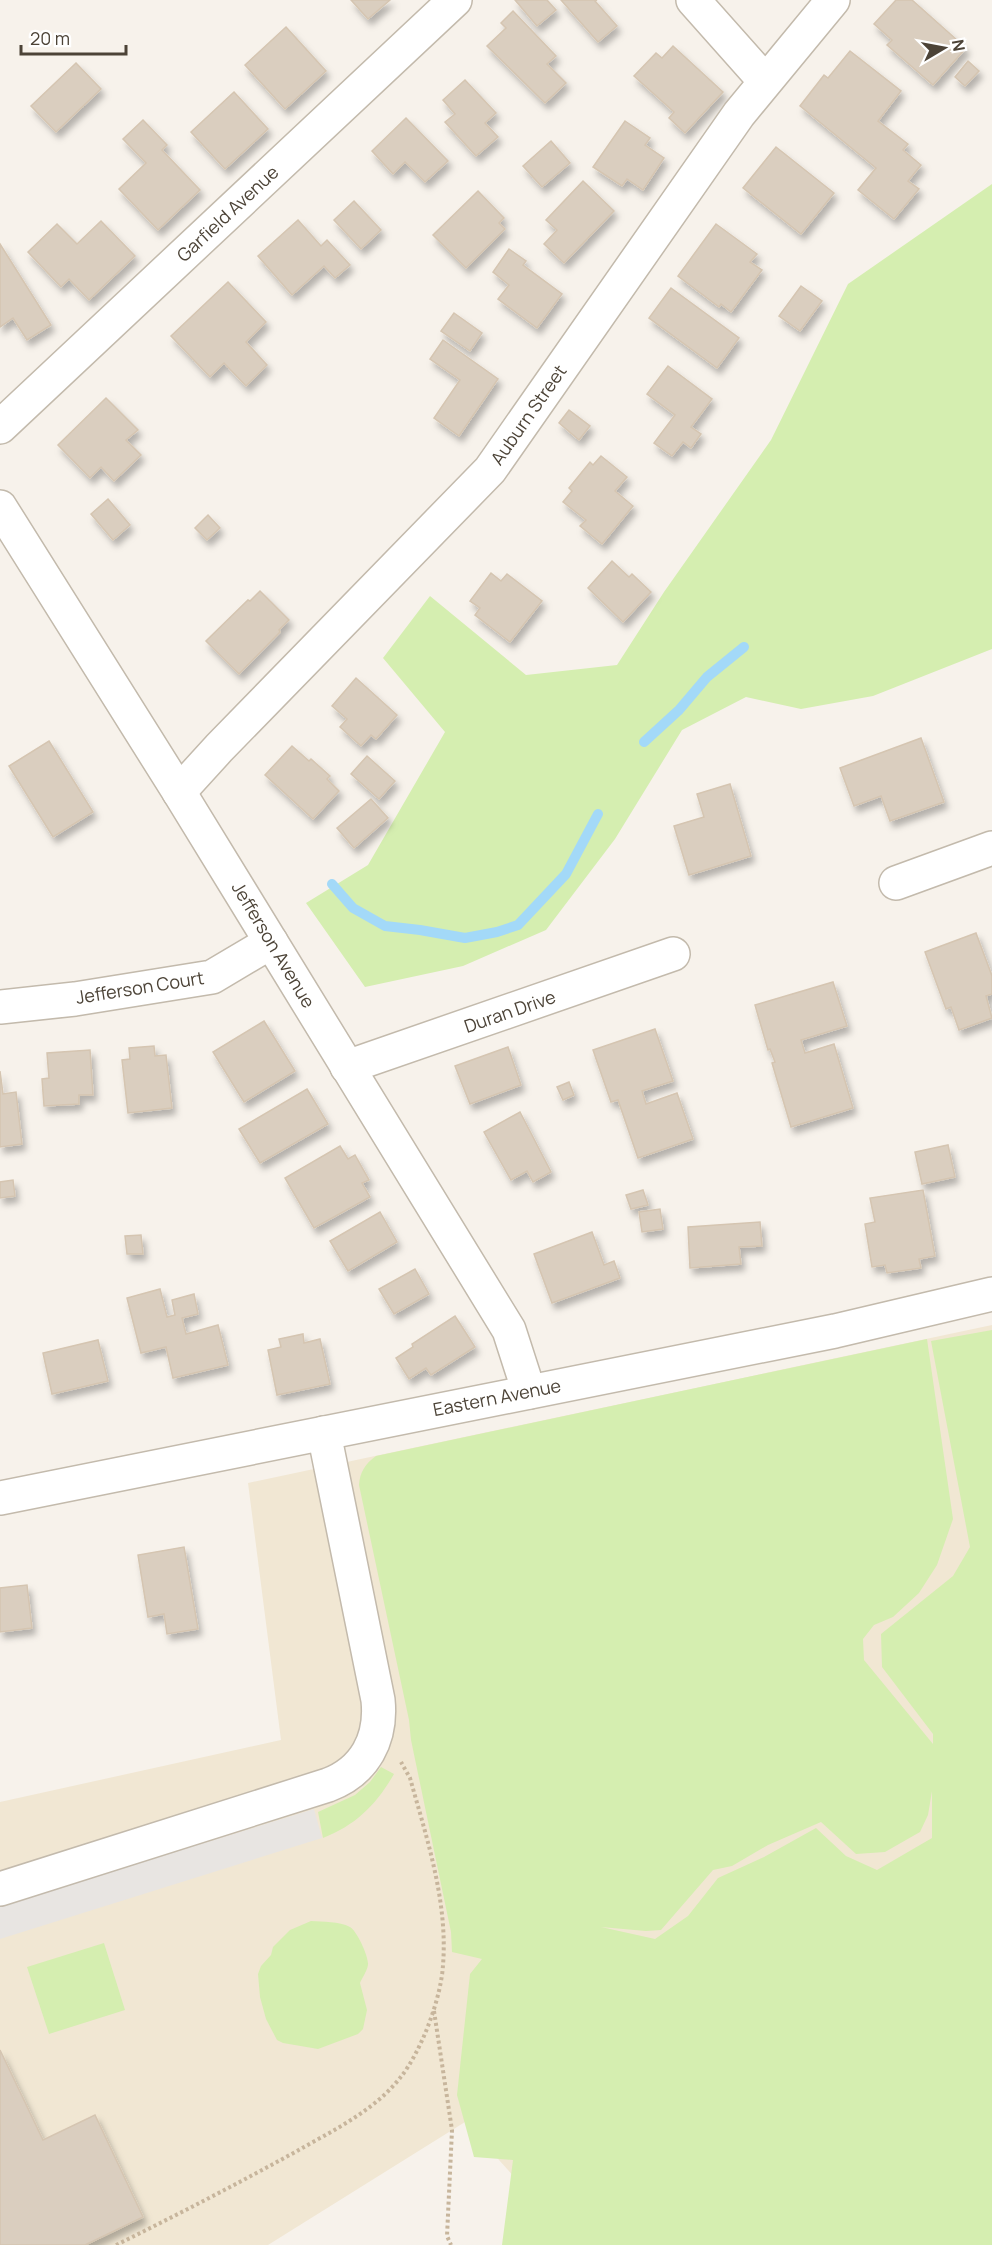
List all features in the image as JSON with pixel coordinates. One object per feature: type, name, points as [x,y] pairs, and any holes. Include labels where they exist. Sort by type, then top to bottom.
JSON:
[{"type":"street","name":"Garfield Avenue","points":[[0,427],[455,0]]},
{"type":"street","points":[[693,0],[765,81]]},
{"type":"street","name":"Auburn Street","points":[[179,792],[490,470],[765,81],[833,0]]},
{"type":"street","name":"Jefferson Avenue","points":[[0,507],[179,792],[509,1330],[529,1392]]},
{"type":"street","points":[[896,883],[992,848]]},
{"type":"street","name":"Jefferson Court","points":[[0,1007],[75,999],[212,977],[271,942]]},
{"type":"street","name":"Duran Drive","points":[[347,1067],[481,1023],[673,954]]},
{"type":"street","name":"Eastern Avenue","points":[[0,1498],[835,1331],[992,1294]]},
{"type":"street","points":[[0,1889],[328,1785],[344,1778],[358,1766],[373,1744],[379,1727],[378,1700],[324,1433]]},
{"type":"path","points":[[116,2245],[219,2194],[374,2104],[394,2085],[410,2064],[427,2029],[443,1967],[440,1894],[410,1778],[401,1761],[373,1744]]},
{"type":"path","points":[[433,2008],[452,2130],[447,2235],[451,2245]]},
{"type":"shaded area","points":[[992,1325],[992,2245],[575,2245],[465,2122],[268,2245],[0,2245],[0,1802],[281,1740],[248,1483]]},
{"type":"shaded area","points":[[314,1809],[322,1838],[0,1939],[0,1906]]},
{"type":"green space","points":[[992,184],[992,649],[873,696],[801,709],[746,697],[682,730],[615,839],[546,930],[463,966],[365,987],[306,903],[368,865],[445,732],[383,658],[430,596],[526,675],[617,665],[664,592],[771,440],[848,284]]},
{"type":"green space","points":[[992,1330],[992,2245],[502,2245],[513,2160],[474,2157],[457,2095],[470,1974],[482,1959],[452,1952],[451,1932],[411,1740],[409,1720],[359,1485],[362,1472],[376,1456],[927,1339],[953,1519],[937,1565],[919,1593],[893,1617],[874,1625],[863,1639],[864,1660],[933,1744],[933,1734],[882,1667],[881,1634],[953,1576],[970,1547],[931,1341]],"holes":[[[932,1791],[932,1838],[877,1870],[846,1856],[816,1828],[764,1857],[718,1878],[688,1916],[655,1939],[601,1927],[661,1930],[713,1870],[732,1866],[768,1845],[821,1822],[856,1854],[885,1852],[920,1832],[928,1815]]]},
{"type":"green space","points":[[381,1767],[394,1774],[380,1795],[355,1820],[323,1838],[318,1812],[355,1795],[370,1782]]},
{"type":"green space","points":[[311,1921],[336,1923],[353,1929],[368,1961],[367,1970],[360,1983],[367,2010],[363,2029],[358,2034],[318,2049],[277,2040],[266,2019],[260,1997],[258,1974],[261,1966],[271,1955],[273,1947],[290,1930]]},
{"type":"green space","points":[[104,1943],[125,2010],[49,2034],[27,1967]]},
{"type":"building","points":[[351,0],[390,0],[368,19]]},
{"type":"building","points":[[515,0],[547,0],[556,10],[537,26]]},
{"type":"building","points":[[561,0],[597,0],[595,1],[617,26],[598,42]]},
{"type":"building","points":[[896,0],[912,0],[966,48],[933,85],[887,45],[892,40],[874,24]]},
{"type":"building","points":[[513,11],[556,56],[547,64],[566,83],[545,103],[487,46],[506,28],[501,23]]},
{"type":"building","points":[[286,27],[326,71],[285,109],[245,65]]},
{"type":"building","points":[[673,46],[723,92],[685,133],[669,118],[674,112],[634,76],[656,53],[662,58]]},
{"type":"building","points":[[850,51],[901,91],[878,121],[908,144],[903,150],[921,165],[908,181],[919,189],[894,219],[858,190],[876,168],[800,106],[824,75],[828,78]]},
{"type":"building","points":[[968,61],[979,71],[965,86],[955,77]]},
{"type":"building","points":[[76,63],[101,89],[56,132],[31,106]]},
{"type":"building","points":[[465,80],[496,113],[485,123],[498,137],[476,156],[445,122],[455,114],[443,100]]},
{"type":"building","points":[[234,92],[268,129],[225,169],[191,132]]},
{"type":"building","points":[[406,118],[448,161],[425,182],[405,162],[393,174],[372,151]]},
{"type":"building","points":[[143,120],[167,145],[162,150],[200,190],[158,230],[119,189],[146,163],[123,139]]},
{"type":"building","points":[[625,121],[650,138],[645,145],[664,158],[643,190],[627,179],[622,186],[593,167]]},
{"type":"building","points":[[551,141],[570,163],[542,187],[523,166]]},
{"type":"building","points":[[776,147],[834,193],[801,234],[743,188]]},
{"type":"building","points":[[583,181],[614,211],[564,263],[544,244],[557,230],[546,220]]},
{"type":"building","points":[[478,191],[504,218],[499,223],[505,229],[466,268],[433,235]]},
{"type":"building","points":[[354,201],[381,230],[361,249],[334,220]]},
{"type":"building","points":[[298,220],[321,246],[327,240],[350,265],[335,278],[324,266],[292,295],[258,256]]},
{"type":"building","points":[[101,221],[135,256],[89,300],[69,279],[61,287],[28,252],[57,224],[77,244]]},
{"type":"building","points":[[716,224],[757,254],[750,262],[762,270],[731,312],[721,304],[719,307],[678,276]]},
{"type":"building","points":[[0,244],[51,325],[27,340],[13,318],[0,327]]},
{"type":"building","points":[[509,249],[526,261],[523,265],[562,294],[537,328],[498,299],[509,285],[493,272]]},
{"type":"building","points":[[228,282],[266,322],[246,342],[267,365],[246,386],[224,363],[210,377],[171,336]]},
{"type":"building","points":[[801,286],[822,301],[800,331],[779,316]]},
{"type":"building","points":[[671,288],[739,338],[717,368],[649,318]]},
{"type":"building","points":[[454,313],[482,333],[470,351],[441,331]]},
{"type":"building","points":[[443,340],[498,379],[459,436],[434,418],[460,380],[430,359]]},
{"type":"building","points":[[668,366],[712,399],[691,427],[701,434],[691,448],[683,442],[672,456],[654,443],[675,415],[647,394]]},
{"type":"building","points":[[106,398],[138,430],[126,440],[141,455],[114,481],[101,467],[90,478],[58,445]]},
{"type":"building","points":[[569,410],[590,426],[579,440],[559,423]]},
{"type":"building","points":[[601,456],[627,477],[615,491],[633,506],[602,544],[580,526],[586,520],[563,502],[572,491],[569,488],[590,462],[593,465]]},
{"type":"building","points":[[108,499],[130,525],[113,540],[91,514]]},
{"type":"building","points":[[208,515],[220,528],[207,540],[195,528]]},
{"type":"building","points":[[612,561],[629,577],[632,574],[651,592],[623,622],[588,588]]},
{"type":"building","points":[[491,573],[501,581],[507,574],[542,601],[510,642],[475,615],[480,608],[470,601]]},
{"type":"building","points":[[260,591],[289,620],[239,674],[206,641]]},
{"type":"building","points":[[356,678],[397,715],[376,739],[371,735],[361,746],[340,727],[347,719],[332,706]]},
{"type":"building","points":[[921,738],[944,802],[890,821],[881,796],[854,806],[840,768]]},
{"type":"building","points":[[49,741],[93,812],[53,837],[9,766]]},
{"type":"building","points":[[292,746],[330,776],[327,779],[339,791],[313,819],[265,775]]},
{"type":"building","points":[[367,756],[395,781],[379,799],[351,774]]},
{"type":"building","points":[[730,784],[751,856],[689,875],[674,826],[704,817],[697,794]]},
{"type":"building","points":[[371,799],[388,818],[354,848],[337,828]]},
{"type":"building","points":[[976,933],[992,976],[992,994],[986,996],[992,1018],[959,1030],[951,1007],[946,1009],[925,952]]},
{"type":"building","points":[[833,982],[847,1026],[801,1040],[805,1053],[834,1044],[853,1108],[791,1127],[772,1063],[775,1062],[770,1049],[768,1050],[755,1005]]},
{"type":"building","points":[[264,1021],[295,1071],[244,1102],[213,1052]]},
{"type":"building","points":[[655,1029],[673,1081],[642,1091],[646,1104],[677,1093],[693,1139],[638,1158],[618,1100],[611,1102],[593,1050]]},
{"type":"building","points":[[154,1046],[155,1056],[166,1055],[172,1108],[128,1113],[122,1060],[130,1059],[129,1048]]},
{"type":"building","points":[[508,1047],[521,1085],[470,1104],[455,1066]]},
{"type":"building","points":[[90,1050],[93,1095],[79,1095],[79,1104],[44,1106],[42,1079],[49,1078],[47,1053]]},
{"type":"building","points":[[0,1071],[3,1094],[16,1092],[22,1144],[0,1147]]},
{"type":"building","points":[[569,1082],[574,1095],[563,1100],[557,1087]]},
{"type":"building","points":[[307,1089],[328,1124],[260,1163],[239,1129]]},
{"type":"building","points":[[520,1112],[551,1172],[533,1182],[527,1171],[511,1180],[484,1132]]},
{"type":"building","points":[[948,1145],[955,1177],[922,1184],[915,1152]]},
{"type":"building","points":[[340,1146],[348,1159],[355,1155],[369,1180],[362,1183],[370,1197],[314,1228],[285,1178]]},
{"type":"building","points":[[13,1180],[15,1196],[0,1198],[0,1182]]},
{"type":"building","points":[[643,1190],[648,1205],[631,1209],[626,1195]]},
{"type":"building","points":[[923,1190],[935,1256],[919,1259],[921,1268],[887,1273],[885,1265],[872,1267],[865,1224],[875,1222],[870,1198]]},
{"type":"building","points":[[660,1209],[663,1229],[642,1232],[639,1212]]},
{"type":"building","points":[[380,1212],[397,1242],[348,1271],[330,1241]]},
{"type":"building","points":[[760,1222],[762,1246],[739,1247],[741,1264],[690,1268],[688,1227]]},
{"type":"building","points":[[592,1232],[604,1265],[614,1261],[620,1278],[552,1303],[534,1254]]},
{"type":"building","points":[[141,1235],[143,1254],[127,1254],[125,1236]]},
{"type":"building","points":[[415,1269],[429,1294],[394,1314],[379,1289]]},
{"type":"building","points":[[160,1289],[167,1317],[175,1315],[172,1300],[194,1294],[198,1314],[182,1318],[186,1334],[218,1325],[228,1365],[173,1378],[166,1347],[141,1353],[127,1298]]},
{"type":"building","points":[[455,1316],[475,1347],[431,1375],[426,1368],[409,1379],[396,1358],[413,1347],[412,1344]]},
{"type":"building","points":[[303,1334],[304,1343],[320,1339],[330,1384],[277,1395],[268,1350],[281,1347],[279,1339]]},
{"type":"building","points":[[98,1340],[108,1381],[52,1394],[43,1353]]},
{"type":"building","points":[[184,1547],[198,1629],[167,1634],[164,1614],[148,1617],[138,1555]]},
{"type":"building","points":[[27,1585],[32,1628],[0,1632],[0,1588]]},
{"type":"building","points":[[0,2050],[43,2140],[95,2115],[143,2217],[85,2245],[0,2245]]},
{"type":"waterway","points":[[644,742],[679,710],[707,677],[744,647]]},
{"type":"waterway","points":[[332,884],[353,908],[385,926],[465,938],[497,932],[518,925],[566,874],[598,814]]}]
